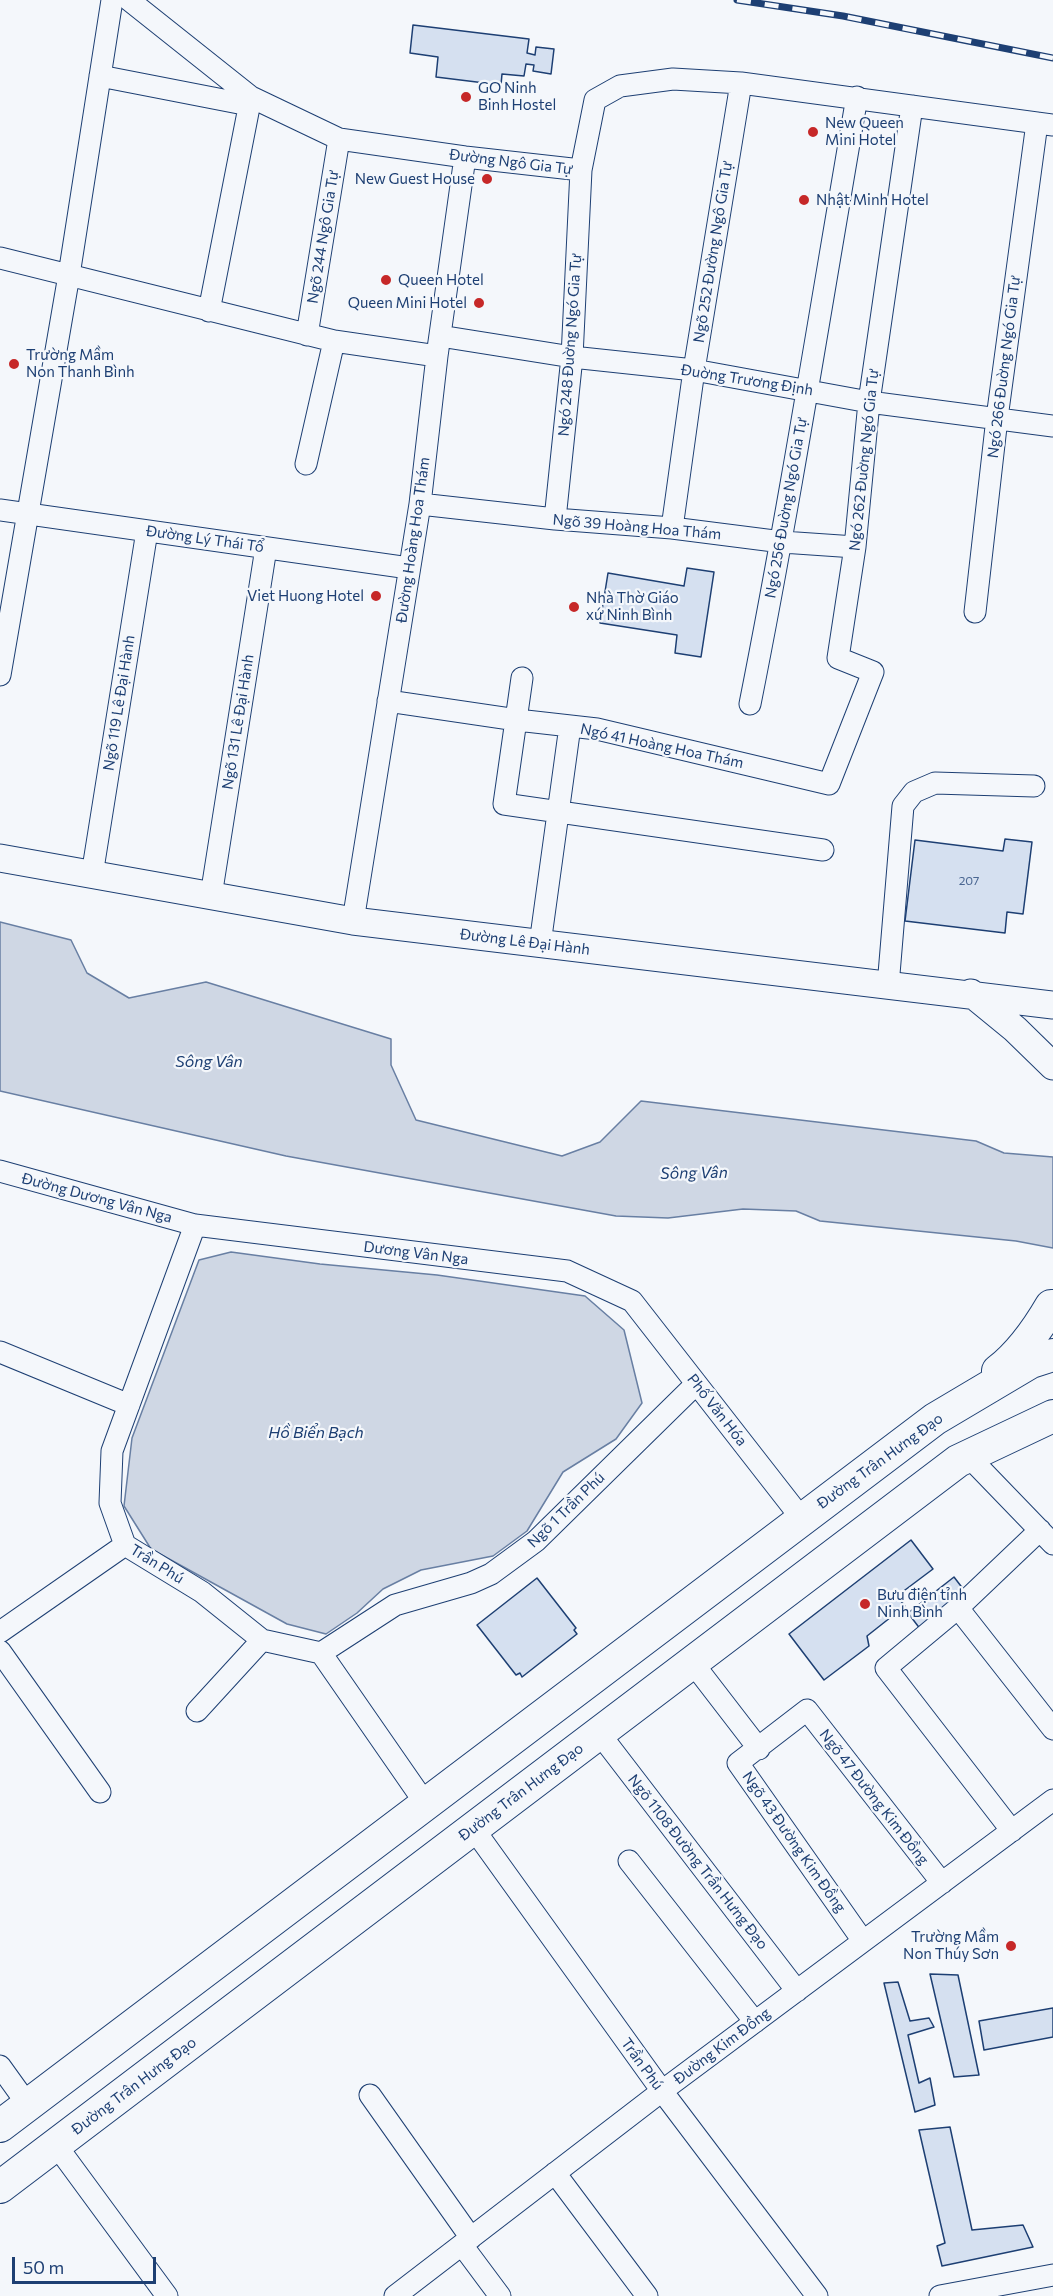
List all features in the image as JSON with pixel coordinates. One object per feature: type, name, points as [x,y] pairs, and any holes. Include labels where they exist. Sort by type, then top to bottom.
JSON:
[{"type":"highway","points":[[1052,1299],[1052,1357]]},
{"type":"highway","points":[[935,1419],[1006,1365],[1037,1331],[1052,1299]]},
{"type":"highway","name":"Đường Trân Hưng Đạo","points":[[0,2126],[935,1419],[1031,1362],[1052,1357]]},
{"type":"highway","name":"Đường Trân Hưng Đạo","points":[[0,2187],[958,1461],[1053,1416]]},
{"type":"highway","points":[[435,1796],[473,1828]]},
{"type":"highway","points":[[28,2105],[56,2145]]},
{"type":"main road","name":"Đường Lê Đại Hành","points":[[0,858],[353,921],[888,986],[971,993],[1053,1005]]},
{"type":"main road","points":[[971,993],[1015,1029],[1053,1066]]},
{"type":"street","points":[[0,675],[69,276],[112,0]]},
{"type":"street","name":"Đường Ngô Gia Tự","points":[[129,0],[250,101],[339,139],[465,157],[581,170],[595,100],[620,86],[673,79],[741,83],[1045,124]]},
{"type":"street","points":[[100,76],[250,101],[209,311]]},
{"type":"street","name":"Ngõ 252 Đường Ngô Gia Tự","points":[[672,528],[694,370],[741,83]]},
{"type":"street","name":"Ngó 256 Đuờng Ngó Gia Tự","points":[[750,704],[782,542],[857,98]]},
{"type":"street","name":"Ngó 262 Đuờng Ngó Gia Tự","points":[[829,784],[873,672],[838,658],[855,547],[869,402],[912,106]]},
{"type":"street","name":"Ngó 266 Đuờng Ngó Gia Tự","points":[[975,612],[997,418],[1045,124]]},
{"type":"street","name":"Ngõ 244 Ngô Gia Tự","points":[[307,334],[339,139]]},
{"type":"street","name":"Đường Hoàng Hoa Thám","points":[[353,921],[420,504],[465,157]]},
{"type":"street","name":"Ngó 248 Đuờng Ngó Gia Tự","points":[[555,519],[572,357],[581,170]]},
{"type":"street","name":"Đuờng Trương Định","points":[[0,258],[334,341],[439,346],[694,370],[869,402],[1053,426]]},
{"type":"street","points":[[306,464],[334,341]]},
{"type":"street","name":"Ngõ 39 Hoàng Hoa Thám","points":[[420,504],[555,519],[672,528],[782,542],[855,547]]},
{"type":"street","name":"Đường Lý Thái Tổ","points":[[0,510],[409,568]]},
{"type":"street","name":"Ngõ 119 Lê Đại Hành","points":[[92,875],[147,531]]},
{"type":"street","name":"Ngõ 131 Lê Đại Hành","points":[[211,896],[266,548]]},
{"type":"street","points":[[522,678],[504,804],[823,850]]},
{"type":"street","name":"Ngó 41 Hoàng Hoa Thám","points":[[388,701],[597,729],[829,784]]},
{"type":"street","points":[[540,944],[570,726]]},
{"type":"street","points":[[888,986],[903,806],[914,792],[935,783],[1034,786]]},
{"type":"street","name":"Đường Dương Vân Nga","points":[[0,1172],[195,1225]]},
{"type":"street","name":"Dương Vân Nga","points":[[195,1225],[567,1271],[632,1301]]},
{"type":"street","name":"Trần Phú","points":[[195,1225],[112,1451],[110,1503],[125,1545],[202,1592],[262,1640],[321,1653]]},
{"type":"street","name":"Phố Văn Hóa","points":[[632,1301],[802,1519]]},
{"type":"street","points":[[0,1352],[129,1405]]},
{"type":"street","name":"Ngõ 1 Trần Phú","points":[[321,1653],[395,1605],[471,1583],[491,1574],[536,1541],[696,1384]]},
{"type":"street","points":[[968,1456],[1046,1537],[886,1668],[1012,1831]]},
{"type":"street","points":[[0,1632],[125,1545]]},
{"type":"street","points":[[958,1608],[1053,1729]]},
{"type":"street","points":[[197,1711],[262,1640]]},
{"type":"street","points":[[0,1651],[100,1792]]},
{"type":"street","points":[[321,1653],[435,1796]]},
{"type":"street","points":[[692,1662],[759,1749]]},
{"type":"street","name":"Ngõ 47 Đường Kim Đồng","points":[[759,1749],[807,1710],[942,1883]]},
{"type":"street","name":"Ngõ 1108 Đường Trần Hưng Đạo","points":[[599,1733],[797,1991]]},
{"type":"street","name":"Ngõ 43 Đường Kim Đồng","points":[[759,1749],[738,1763],[863,1941]]},
{"type":"street","name":"Đường Kim Đồng","points":[[394,2296],[662,2091],[1053,1800]]},
{"type":"street","name":"Trần Phú","points":[[473,1828],[662,2091],[817,2296]]},
{"type":"street","points":[[629,1861],[755,2022]]},
{"type":"street","points":[[0,2066],[28,2105]]},
{"type":"street","points":[[370,2095],[500,2296]]},
{"type":"street","points":[[56,2145],[167,2296]]},
{"type":"street","points":[[555,2173],[647,2296]]},
{"type":"street","points":[[940,2296],[988,2292],[1053,2275]]},
{"type":"water","name":"Sông Vân","points":[[0,922],[71,940],[87,973],[129,998],[206,982],[391,1039],[391,1065],[416,1120],[562,1156],[600,1142],[641,1101],[976,1141],[1004,1153],[1053,1157],[1053,1248],[1016,1241],[820,1221],[796,1211],[743,1209],[668,1218],[616,1216],[286,1156],[0,1091]]},
{"type":"water","name":"Hồ Biển Bạch","points":[[231,1252],[320,1264],[437,1275],[585,1296],[624,1330],[642,1403],[616,1439],[563,1472],[527,1531],[493,1556],[421,1570],[383,1589],[357,1613],[326,1634],[287,1624],[151,1549],[124,1506],[132,1438],[199,1260]]},
{"type":"building","points":[[413,25],[529,39],[527,53],[535,55],[536,47],[554,49],[551,74],[533,71],[534,65],[526,64],[524,76],[502,74],[501,85],[436,77],[438,57],[410,53]]},
{"type":"building","points":[[687,568],[714,572],[701,657],[675,653],[677,635],[600,623],[608,573],[684,586]]},
{"type":"building","points":[[1005,839],[1032,842],[1023,914],[1007,912],[1005,933],[905,921],[915,840],[1003,851]]},
{"type":"building","points":[[911,1540],[933,1569],[897,1596],[905,1606],[867,1636],[869,1646],[824,1680],[789,1634]]},
{"type":"building","points":[[954,1577],[967,1594],[921,1630],[908,1613]]},
{"type":"building","points":[[537,1578],[576,1628],[574,1630],[577,1634],[522,1677],[520,1673],[516,1675],[477,1625]]},
{"type":"building","points":[[930,1974],[958,1975],[979,2075],[954,2077]]},
{"type":"building","points":[[898,1982],[910,2021],[929,2018],[934,2027],[908,2035],[919,2083],[930,2078],[935,2105],[915,2112],[884,1983]]},
{"type":"building","points":[[1053,2008],[1053,2037],[984,2050],[979,2021]]},
{"type":"building","points":[[950,2127],[972,2230],[1023,2225],[1033,2247],[942,2266],[937,2246],[945,2243],[919,2130]]},
{"type":"railway","points":[[737,0],[843,16],[1053,58]]},
{"type":"place","name":"GO Ninh Binh Hostel","points":[[466,97]]},
{"type":"place","name":"New Queen Mini Hotel","points":[[813,132]]},
{"type":"place","name":"New Guest House","points":[[487,179]]},
{"type":"place","name":"Nhật Minh Hotel","points":[[804,200]]},
{"type":"place","name":"Queen Hotel","points":[[386,280]]},
{"type":"place","name":"Queen Mini Hotel","points":[[479,303]]},
{"type":"place","name":"Trường Mầm Non Thanh Bình","points":[[14,364]]},
{"type":"place","name":"Viet Huong Hotel","points":[[376,596]]},
{"type":"place","name":"Nhà Thờ Giáo xứ Ninh Bình","points":[[574,607]]},
{"type":"place","name":"Bưu điện tỉnh Ninh Bình","points":[[865,1604]]},
{"type":"place","name":"Trường Mầm Non Thúy Sơn","points":[[1011,1946]]}]
